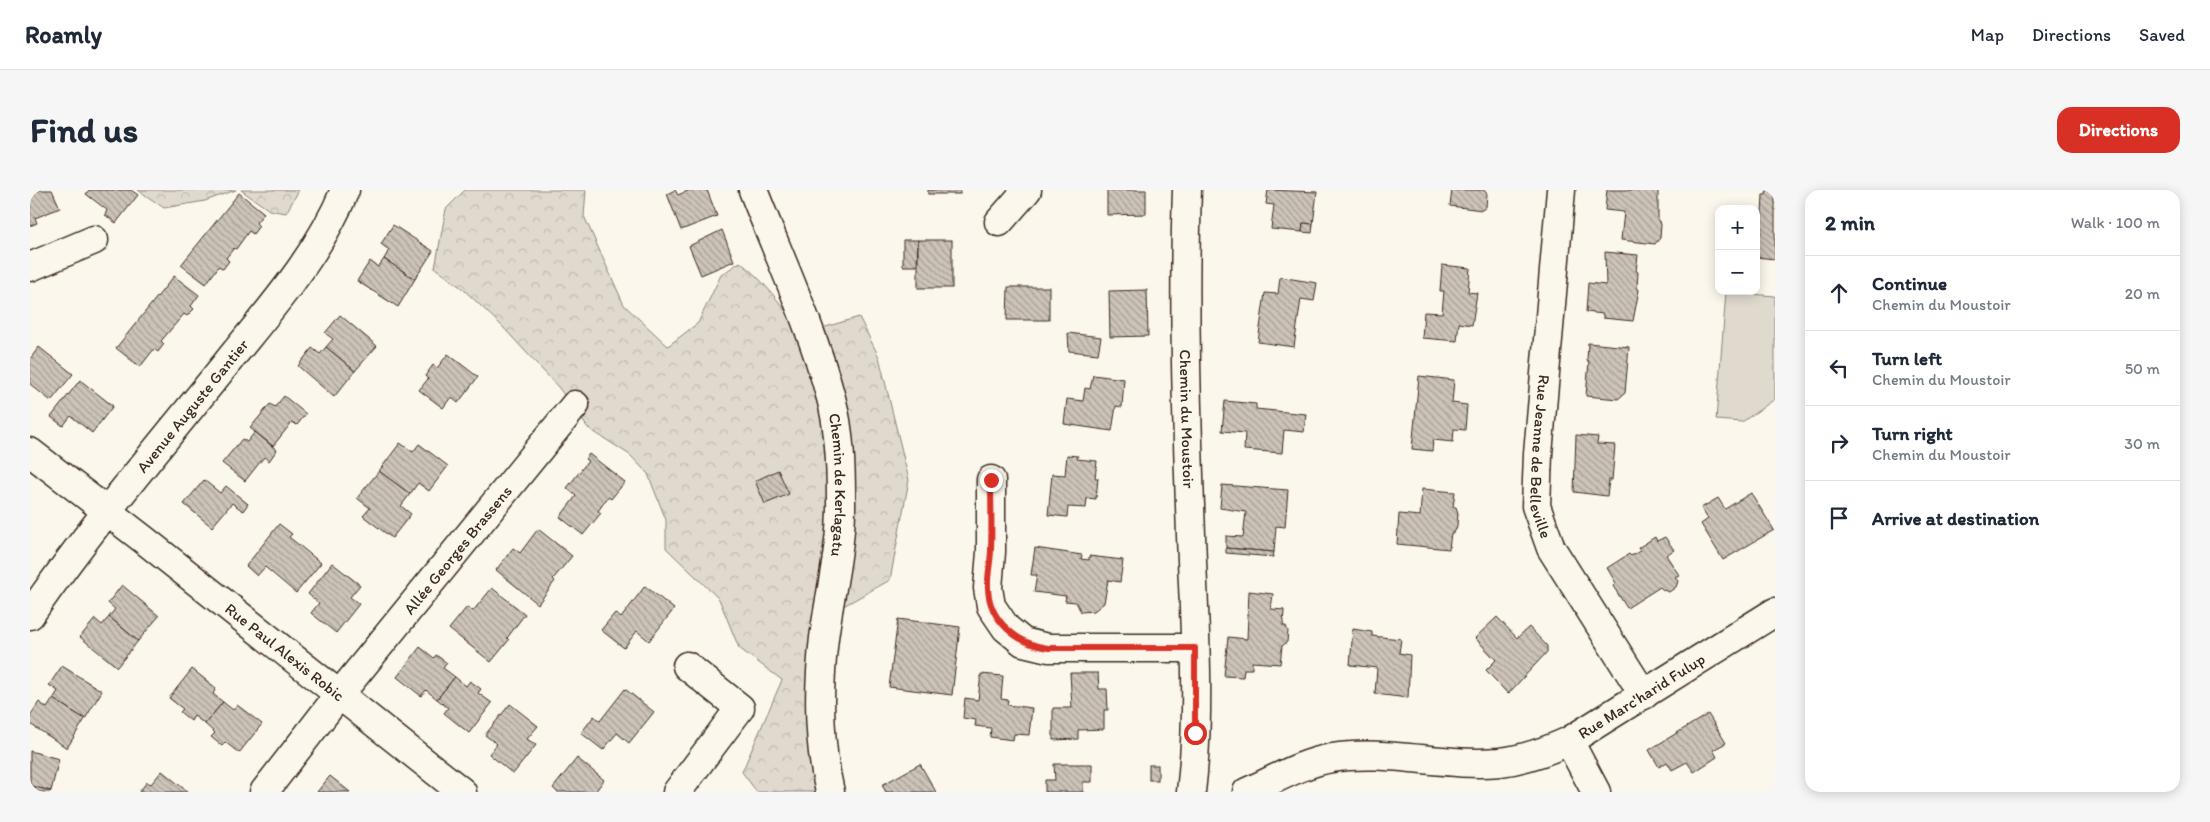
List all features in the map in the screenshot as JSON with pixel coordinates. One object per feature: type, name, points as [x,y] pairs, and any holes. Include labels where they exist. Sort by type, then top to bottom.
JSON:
[{"type":"street","name":"Avenue Auguste Gantier","points":[[30,615],[106,511],[300,270],[332,221],[345,190]]},
{"type":"street","name":"Chemin de Kerlagatu","points":[[753,190],[821,365],[832,400],[838,441],[840,525],[824,639],[820,717],[830,792]]},
{"type":"street","points":[[999,222],[1028,190]]},
{"type":"street","name":"Chemin du Moustoir","points":[[1187,190],[1184,282],[1195,648],[1195,733],[1191,792]]},
{"type":"street","name":"Rue Jeanne de Belleville","points":[[1561,190],[1538,454],[1536,506],[1551,548],[1644,695]]},
{"type":"street","points":[[30,267],[94,240]]},
{"type":"street","name":"Allée Georges Brassens","points":[[264,792],[339,695],[575,406]]},
{"type":"street","name":"Rue Paul Alexis Robic","points":[[30,452],[462,792]]},
{"type":"street","points":[[991,480],[991,552],[988,588],[991,606],[1006,628],[1022,642],[1048,648],[1195,648]]},
{"type":"street","name":"Rue Marc'harid Fulup","points":[[1247,792],[1294,770],[1330,758],[1372,755],[1458,762],[1500,762],[1536,754],[1569,741],[1775,612]]},
{"type":"street","points":[[677,792],[740,708],[687,666]]},
{"type":"street","points":[[1569,741],[1596,792]]},
{"type":"green space","points":[[138,190],[236,190],[205,201],[164,208]]},
{"type":"green space","points":[[241,190],[299,190],[286,213],[269,210]]},
{"type":"green space","points":[[465,190],[586,190],[584,216],[624,305],[668,346],[698,323],[721,275],[740,262],[766,287],[802,334],[859,317],[879,357],[909,480],[890,580],[822,618],[821,792],[757,792],[742,772],[782,680],[739,648],[719,599],[666,548],[666,520],[648,474],[630,455],[588,428],[559,388],[502,326],[463,289],[435,268],[446,209]]},
{"type":"green space","points":[[1726,295],[1775,296],[1775,399],[1742,422],[1716,420]]},
{"type":"building","points":[[30,190],[52,190],[60,208],[35,218],[37,223],[30,226]]},
{"type":"building","points":[[89,190],[131,190],[138,195],[116,223],[105,215],[107,210],[86,194]]},
{"type":"building","points":[[675,190],[678,195],[690,190],[707,190],[717,216],[681,230],[667,194]]},
{"type":"building","points":[[928,190],[960,190],[960,194],[928,194]]},
{"type":"building","points":[[1107,190],[1146,190],[1146,214],[1107,215]]},
{"type":"building","points":[[1268,190],[1317,192],[1313,224],[1303,223],[1302,232],[1271,229],[1274,205],[1266,204]]},
{"type":"building","points":[[1452,190],[1484,190],[1487,194],[1486,207],[1482,210],[1450,206]]},
{"type":"building","points":[[1607,190],[1658,190],[1658,220],[1661,224],[1660,238],[1655,244],[1621,240],[1624,212],[1605,210]]},
{"type":"building","points":[[1767,190],[1775,190],[1775,259],[1760,257],[1763,195],[1766,195]]},
{"type":"building","points":[[239,193],[264,213],[256,223],[259,226],[253,234],[249,231],[236,249],[234,248],[226,258],[229,261],[223,269],[219,266],[206,284],[181,265]]},
{"type":"building","points":[[1303,223],[1313,224],[1312,233],[1302,232]]},
{"type":"building","points":[[393,225],[433,251],[415,279],[384,259],[389,250],[381,244]]},
{"type":"building","points":[[722,230],[734,261],[701,275],[689,246]]},
{"type":"building","points":[[903,240],[918,240],[917,266],[903,266]]},
{"type":"building","points":[[918,240],[952,240],[952,288],[918,288]]},
{"type":"building","points":[[1605,252],[1638,255],[1636,271],[1638,272],[1637,287],[1639,290],[1633,321],[1603,318],[1603,314],[1586,312],[1588,283],[1606,285]]},
{"type":"building","points":[[384,259],[415,279],[398,307],[357,281],[370,261],[378,267]]},
{"type":"building","points":[[1442,265],[1470,268],[1468,292],[1477,293],[1472,325],[1459,323],[1457,341],[1422,338],[1424,312],[1442,313],[1444,291],[1440,291]]},
{"type":"building","points":[[174,276],[199,295],[191,306],[194,309],[187,316],[184,314],[161,341],[164,344],[158,352],[154,349],[140,367],[116,348]]},
{"type":"building","points":[[1280,277],[1317,283],[1314,301],[1301,299],[1294,347],[1258,342],[1265,293],[1278,294]]},
{"type":"building","points":[[1008,287],[1049,287],[1049,320],[1007,320]]},
{"type":"building","points":[[1147,290],[1148,336],[1110,337],[1109,291]]},
{"type":"building","points":[[340,315],[377,346],[355,371],[326,347],[333,339],[325,333]]},
{"type":"building","points":[[1068,333],[1101,337],[1098,354],[1069,351]]},
{"type":"building","points":[[1588,343],[1629,347],[1625,393],[1618,399],[1586,396],[1589,361],[1587,361]]},
{"type":"building","points":[[39,347],[73,374],[51,401],[30,384],[30,359]]},
{"type":"building","points":[[326,347],[355,371],[334,397],[298,366],[312,348],[320,354]]},
{"type":"building","points":[[448,354],[478,377],[458,403],[451,397],[443,408],[419,390],[428,379],[425,376],[433,365],[437,368]]},
{"type":"building","points":[[1093,375],[1124,379],[1122,407],[1116,406],[1112,431],[1064,424],[1067,399],[1083,401],[1085,388],[1090,389]]},
{"type":"building","points":[[1419,376],[1454,380],[1452,403],[1467,405],[1465,430],[1454,429],[1453,442],[1433,440],[1432,451],[1412,449]]},
{"type":"building","points":[[80,380],[113,406],[92,433],[71,416],[63,426],[51,417]]},
{"type":"building","points":[[284,396],[306,414],[297,425],[292,422],[273,446],[250,428],[270,404],[275,407]]},
{"type":"building","points":[[1225,401],[1256,404],[1256,409],[1306,414],[1304,432],[1284,430],[1282,453],[1244,450],[1245,433],[1222,431]]},
{"type":"building","points":[[255,432],[277,450],[269,461],[264,457],[245,481],[222,463],[242,439],[247,442]]},
{"type":"building","points":[[1576,435],[1598,437],[1597,444],[1615,445],[1612,480],[1609,480],[1607,496],[1574,492]]},
{"type":"building","points":[[400,443],[413,452],[419,444],[448,466],[429,491],[418,483],[410,494],[379,471]]},
{"type":"building","points":[[589,454],[625,482],[611,499],[608,497],[598,511],[601,513],[583,535],[560,517],[576,496],[567,488],[588,461],[585,459]]},
{"type":"building","points":[[1067,455],[1078,456],[1077,459],[1097,461],[1095,478],[1098,478],[1096,499],[1087,498],[1086,508],[1068,507],[1067,517],[1048,515],[1052,474],[1065,475]]},
{"type":"building","points":[[778,470],[789,494],[765,504],[755,481]]},
{"type":"building","points":[[379,471],[410,494],[401,506],[411,514],[392,538],[363,516],[370,508],[357,498]]},
{"type":"building","points":[[204,480],[220,493],[226,486],[248,504],[243,511],[232,503],[212,527],[184,504]]},
{"type":"building","points":[[1222,485],[1288,490],[1285,527],[1276,526],[1274,552],[1226,548],[1226,536],[1243,537],[1246,512],[1220,508]]},
{"type":"building","points":[[1422,489],[1455,492],[1453,507],[1456,507],[1458,513],[1457,526],[1454,533],[1451,533],[1449,549],[1397,544],[1399,514],[1420,516]]},
{"type":"building","points":[[1751,493],[1774,530],[1723,560],[1701,524],[1708,519],[1701,508],[1718,498],[1725,509]]},
{"type":"building","points":[[279,524],[292,534],[289,537],[321,563],[296,593],[265,567],[257,576],[246,566]]},
{"type":"building","points":[[538,529],[572,556],[553,579],[555,581],[538,604],[496,570],[513,548],[520,553]]},
{"type":"building","points":[[1655,537],[1657,541],[1665,537],[1674,550],[1666,555],[1679,575],[1675,577],[1678,581],[1676,587],[1669,592],[1660,587],[1627,608],[1613,586],[1616,583],[1607,568],[1629,554],[1631,556],[1640,551],[1638,548]]},
{"type":"building","points":[[1035,548],[1082,555],[1081,559],[1089,560],[1089,556],[1123,560],[1120,582],[1108,580],[1104,603],[1094,611],[1081,612],[1076,602],[1065,601],[1066,596],[1034,592],[1037,575],[1031,575]]},
{"type":"building","points":[[1226,548],[1274,552],[1273,557],[1226,553]]},
{"type":"building","points":[[332,563],[360,585],[350,597],[359,604],[336,633],[311,613],[319,603],[308,594]]},
{"type":"building","points":[[122,585],[159,616],[138,641],[109,617],[115,609],[108,603]]},
{"type":"building","points":[[645,586],[674,609],[649,641],[637,631],[624,648],[601,630],[615,613],[621,618]]},
{"type":"building","points":[[492,588],[525,614],[507,638],[509,640],[491,662],[449,629],[467,607],[473,611]]},
{"type":"building","points":[[1249,591],[1273,594],[1271,609],[1284,610],[1283,626],[1286,626],[1288,631],[1287,642],[1282,646],[1280,664],[1252,662],[1252,669],[1244,669],[1243,677],[1224,676],[1228,637],[1247,639]]},
{"type":"building","points":[[109,617],[138,641],[117,667],[80,637],[95,619],[102,625]]},
{"type":"building","points":[[1497,617],[1517,638],[1529,627],[1547,646],[1547,652],[1508,694],[1486,670],[1496,660],[1475,638]]},
{"type":"building","points":[[898,619],[960,627],[952,695],[889,687]]},
{"type":"building","points":[[1353,629],[1372,632],[1372,636],[1401,639],[1399,653],[1410,655],[1408,698],[1375,694],[1377,668],[1350,665]]},
{"type":"building","points":[[420,647],[434,658],[436,655],[447,663],[443,668],[455,677],[437,699],[426,690],[421,696],[397,677]]},
{"type":"building","points":[[62,666],[102,691],[85,719],[53,699],[58,691],[49,685]]},
{"type":"building","points":[[192,669],[216,688],[213,694],[223,702],[205,724],[194,716],[191,721],[180,712],[183,709],[169,698]]},
{"type":"building","points":[[1070,673],[1098,673],[1099,689],[1107,689],[1108,710],[1104,710],[1104,729],[1078,730],[1078,739],[1053,740],[1053,708],[1072,708]]},
{"type":"building","points":[[981,674],[1003,676],[1001,699],[1008,700],[1007,705],[1032,708],[1029,735],[1014,734],[1013,740],[990,737],[991,728],[975,726],[976,720],[963,718],[965,698],[978,700]]},
{"type":"building","points":[[455,677],[466,686],[470,681],[481,689],[478,693],[492,703],[469,733],[444,713],[448,708],[437,699]]},
{"type":"building","points":[[625,689],[654,712],[629,743],[617,733],[603,750],[581,733],[594,716],[600,721]]},
{"type":"building","points":[[53,699],[85,719],[67,748],[30,724],[30,716],[39,702],[47,708]]},
{"type":"building","points":[[223,702],[233,710],[237,705],[262,724],[239,753],[225,742],[222,746],[211,737],[215,733],[205,724]]},
{"type":"building","points":[[510,704],[538,726],[527,739],[536,745],[513,774],[489,754],[497,744],[485,735]]},
{"type":"building","points":[[1708,714],[1726,743],[1713,750],[1717,757],[1694,772],[1687,762],[1672,770],[1667,762],[1659,767],[1649,750]]},
{"type":"building","points":[[30,751],[59,759],[51,791],[30,786]]},
{"type":"building","points":[[577,758],[604,780],[595,792],[557,792],[553,788]]},
{"type":"building","points":[[920,764],[936,792],[886,792],[882,785]]},
{"type":"building","points":[[1054,764],[1092,764],[1092,782],[1083,782],[1083,792],[1045,792],[1045,780],[1055,780]]},
{"type":"building","points":[[1149,765],[1158,765],[1158,780],[1149,780]]},
{"type":"building","points":[[162,771],[188,792],[139,792],[147,782],[151,784]]},
{"type":"building","points":[[330,776],[350,792],[317,792]]},
{"type":"building","points":[[30,786],[51,791],[30,792]]},
{"type":"route","points":[[991,480],[991,552],[988,588],[991,606],[996,616],[1022,642],[1033,646],[1048,648],[1195,648],[1195,733]]}]
